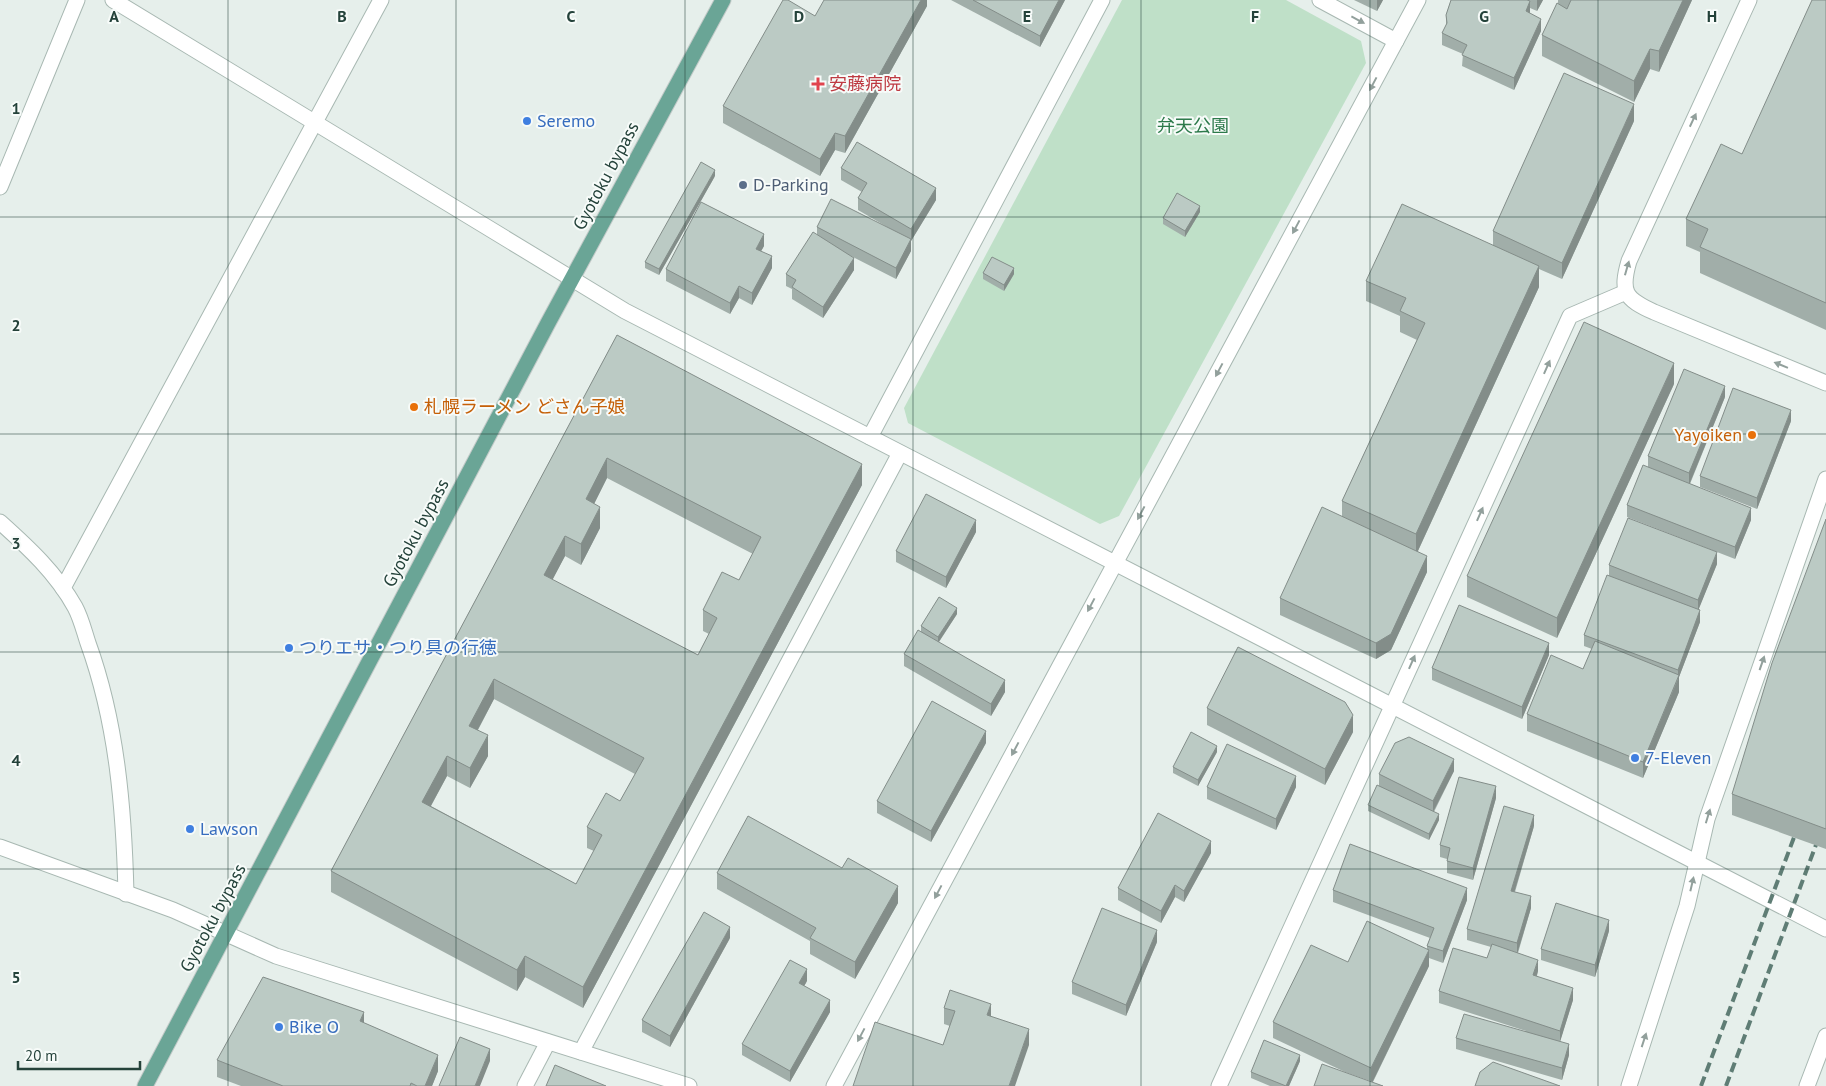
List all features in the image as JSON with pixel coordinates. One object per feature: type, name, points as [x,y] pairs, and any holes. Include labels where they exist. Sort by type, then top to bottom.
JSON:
[{"type":"main road","name":"Gyotoku bypass","points":[[145,1086],[571,280],[722,0]]},
{"type":"street","points":[[0,187],[77,0]]},
{"type":"street","points":[[114,0],[624,311],[1826,929]]},
{"type":"street","points":[[63,588],[381,0]]},
{"type":"street","points":[[870,437],[1102,0]]},
{"type":"street","points":[[1320,0],[1396,41]]},
{"type":"street","points":[[834,1086],[1114,562],[1418,0]]},
{"type":"street","points":[[1749,0],[1629,261],[1624,279],[1626,292],[1634,303],[1640,306],[1826,383]]},
{"type":"street","points":[[1219,1086],[1570,316],[1626,292]]},
{"type":"street","points":[[581,1052],[900,453]]},
{"type":"street","points":[[1629,1086],[1687,906],[1707,819],[1826,479]]},
{"type":"street","points":[[0,522],[39,556],[76,608],[102,680],[116,758],[124,824],[126,894]]},
{"type":"street","points":[[0,847],[226,932],[276,956],[689,1086]]},
{"type":"street","points":[[1808,1086],[1826,1036]]},
{"type":"street","points":[[525,1086],[548,1042]]},
{"type":"green space","name":"弁天公園","points":[[1122,0],[1286,0],[1361,41],[1366,63],[1119,516],[1100,524],[908,423],[904,408]]},
{"type":"building","points":[[783,0],[788,0],[815,16],[824,0],[921,0],[845,136],[835,133],[820,159],[723,106]]},
{"type":"building","points":[[973,0],[1059,0],[1040,36]]},
{"type":"building","points":[[1451,0],[1530,1],[1526,11],[1541,19],[1514,78],[1462,55],[1467,45],[1442,33],[1447,23],[1446,15]]},
{"type":"building","points":[[1571,0],[1683,0],[1659,51],[1650,49],[1634,81],[1542,35],[1557,3],[1567,9]]},
{"type":"building","points":[[1812,0],[1826,0],[1826,303],[1700,247],[1708,229],[1686,219],[1721,144],[1742,154]]},
{"type":"building","points":[[1564,73],[1634,104],[1562,263],[1493,231]]},
{"type":"building","points":[[857,142],[936,188],[911,229],[858,198],[867,183],[841,168]]},
{"type":"building","points":[[701,162],[715,170],[659,269],[645,262]]},
{"type":"building","points":[[1177,193],[1200,206],[1185,231],[1163,218]]},
{"type":"building","points":[[831,199],[911,239],[896,268],[817,227]]},
{"type":"building","points":[[701,202],[764,234],[756,249],[772,256],[752,293],[739,286],[730,303],[666,269]]},
{"type":"building","points":[[1402,204],[1539,266],[1416,534],[1342,501],[1425,323],[1400,311],[1406,298],[1366,281]]},
{"type":"building","points":[[813,232],[854,258],[823,307],[792,287],[796,280],[786,274]]},
{"type":"building","points":[[992,257],[1014,268],[1004,285],[983,273]]},
{"type":"building","points":[[1584,322],[1674,363],[1557,618],[1467,576]]},
{"type":"building","points":[[617,335],[862,464],[583,987],[525,956],[517,970],[331,871]],"holes":[[[607,458],[761,537],[739,580],[722,572],[703,610],[717,618],[698,655],[544,575],[565,536],[581,544],[600,507],[586,499]],[[494,679],[644,758],[620,801],[606,793],[587,827],[602,835],[576,884],[422,802],[447,756],[470,768],[488,735],[469,726]]]},
{"type":"building","points":[[1684,369],[1725,386],[1689,473],[1648,456]]},
{"type":"building","points":[[1733,388],[1791,410],[1757,498],[1700,476]]},
{"type":"building","points":[[1643,465],[1751,508],[1735,547],[1627,505]]},
{"type":"building","points":[[926,494],[976,520],[946,577],[896,551]]},
{"type":"building","points":[[1322,507],[1427,556],[1391,634],[1376,643],[1280,598]]},
{"type":"building","points":[[1628,518],[1717,552],[1698,600],[1609,565]]},
{"type":"building","points":[[1826,519],[1826,829],[1732,794],[1772,663]]},
{"type":"building","points":[[1607,575],[1700,610],[1678,670],[1584,635]]},
{"type":"building","points":[[939,597],[957,608],[938,637],[921,626]]},
{"type":"building","points":[[1459,605],[1549,643],[1522,707],[1432,668]]},
{"type":"building","points":[[918,630],[1005,680],[991,704],[904,654]]},
{"type":"building","points":[[1595,641],[1679,675],[1643,762],[1527,714],[1551,655],[1583,669]]},
{"type":"building","points":[[1238,647],[1345,702],[1353,715],[1325,769],[1207,708]]},
{"type":"building","points":[[932,701],[986,731],[931,831],[877,801]]},
{"type":"building","points":[[1191,732],[1217,746],[1198,780],[1173,767]]},
{"type":"building","points":[[1409,737],[1454,759],[1433,801],[1379,774],[1395,743]]},
{"type":"building","points":[[1227,744],[1296,776],[1276,819],[1207,787]]},
{"type":"building","points":[[1459,777],[1496,786],[1473,868],[1447,861],[1450,848],[1440,845]]},
{"type":"building","points":[[1377,785],[1439,814],[1429,834],[1368,805]]},
{"type":"building","points":[[1504,806],[1534,815],[1511,891],[1531,896],[1517,943],[1467,929]]},
{"type":"building","points":[[1158,813],[1211,841],[1184,891],[1175,885],[1161,911],[1118,888]]},
{"type":"building","points":[[748,816],[842,868],[848,858],[898,886],[855,962],[810,938],[816,928],[717,873]]},
{"type":"building","points":[[1350,844],[1467,888],[1443,951],[1427,946],[1434,928],[1333,890]]},
{"type":"building","points":[[1556,903],[1609,920],[1595,965],[1541,949]]},
{"type":"building","points":[[1102,908],[1157,930],[1126,1005],[1072,982]]},
{"type":"building","points":[[704,912],[730,927],[670,1036],[642,1020]]},
{"type":"building","points":[[1367,921],[1429,950],[1371,1068],[1273,1022],[1311,945],[1348,962]]},
{"type":"building","points":[[1492,944],[1538,960],[1533,975],[1573,988],[1560,1031],[1439,991],[1453,948],[1487,958]]},
{"type":"building","points":[[790,960],[807,969],[799,983],[830,1000],[790,1071],[742,1044]]},
{"type":"building","points":[[263,977],[364,1012],[360,1021],[438,1055],[425,1086],[417,1086],[411,1083],[410,1086],[283,1086],[217,1060]]},
{"type":"building","points":[[950,990],[991,1004],[987,1015],[1029,1029],[1009,1086],[853,1086],[875,1022],[943,1045],[955,1011],[944,1008]]},
{"type":"building","points":[[1464,1014],[1569,1044],[1562,1068],[1456,1038]]},
{"type":"building","points":[[460,1037],[490,1049],[475,1086],[439,1086]]},
{"type":"building","points":[[1264,1040],[1300,1055],[1286,1086],[1251,1072]]},
{"type":"building","points":[[1493,1062],[1560,1086],[1475,1086],[1480,1072]]},
{"type":"building","points":[[1322,1064],[1383,1086],[1314,1086]]},
{"type":"building","points":[[555,1065],[606,1086],[546,1086]]},
{"type":"railway","points":[[1726,1086],[1826,818]]},
{"type":"railway","points":[[1701,1086],[1799,824]]},
{"type":"place","name":"安藤病院","points":[[818,84]]},
{"type":"place","name":"Seremo","points":[[527,121]]},
{"type":"place","name":"D-Parking","points":[[743,185]]},
{"type":"place","name":"札幌ラーメン どさん子娘","points":[[414,407]]},
{"type":"place","name":"Yayoiken","points":[[1752,435]]},
{"type":"place","name":"つりエサ・つり具の行徳","points":[[289,648]]},
{"type":"place","name":"7-Eleven","points":[[1635,758]]},
{"type":"place","name":"Lawson","points":[[190,829]]},
{"type":"place","name":"Bike O","points":[[279,1027]]}]
